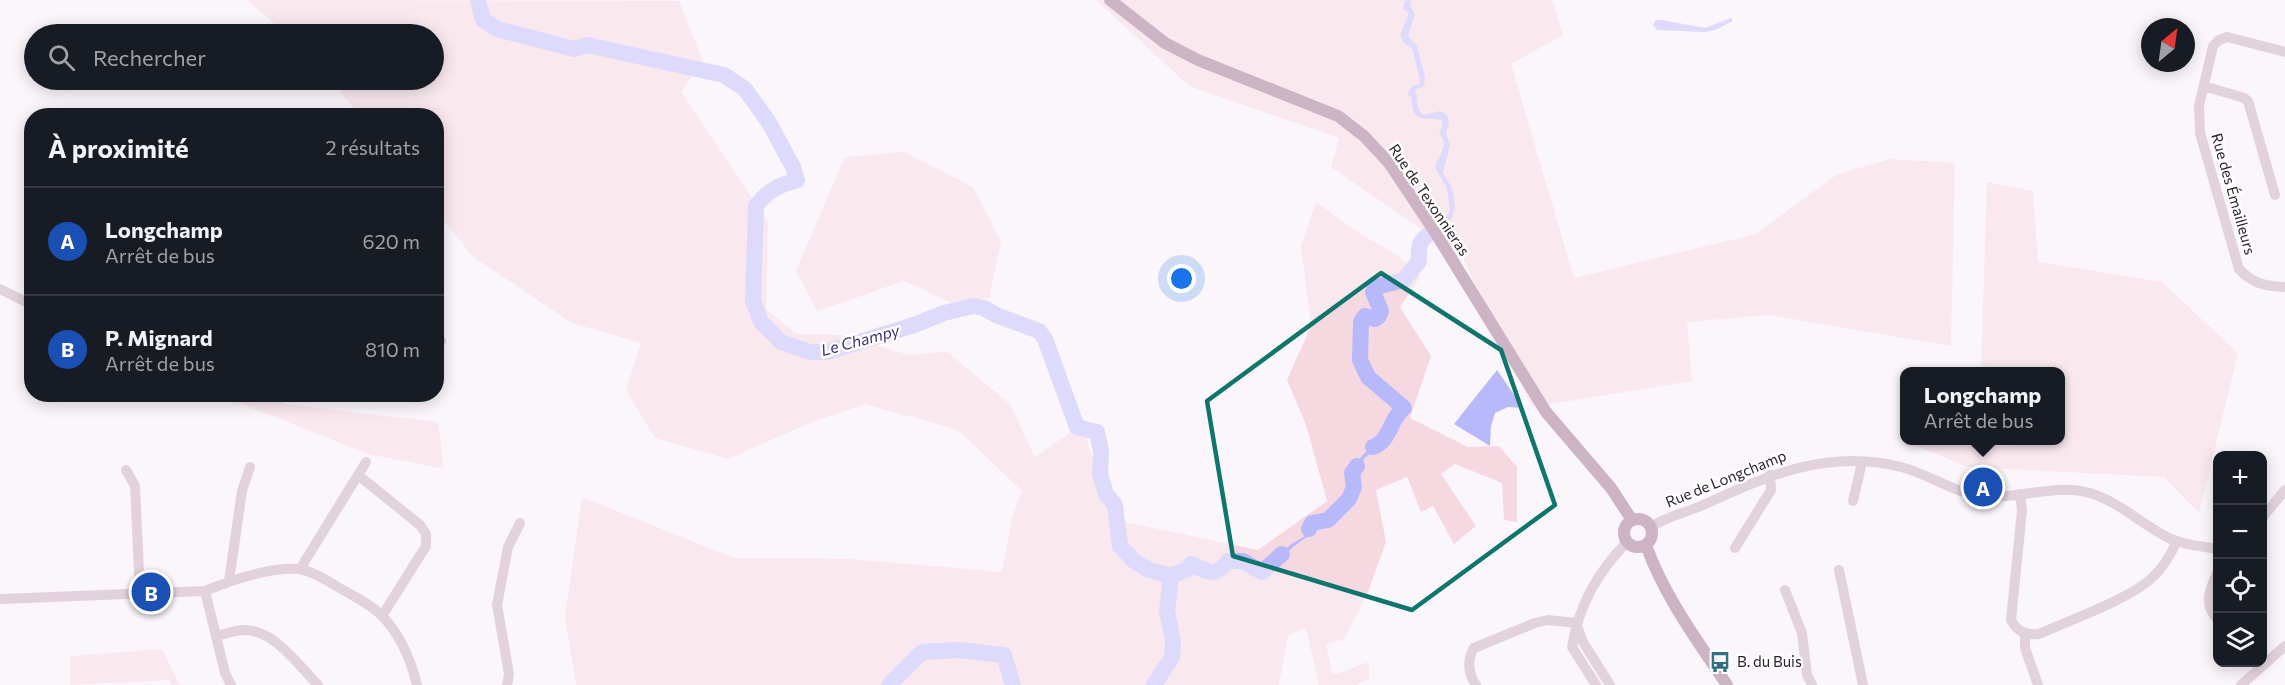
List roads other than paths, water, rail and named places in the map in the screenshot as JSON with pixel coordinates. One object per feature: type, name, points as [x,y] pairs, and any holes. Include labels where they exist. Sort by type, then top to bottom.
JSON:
[{"type":"main road","name":"Rue de Texonnieras","points":[[1110,0],[1165,43],[1198,60],[1338,116],[1364,136],[1389,163],[1435,232],[1546,412],[1611,488],[1632,520]]},
{"type":"main road","points":[[1632,520],[1643,520],[1651,527],[1652,537],[1646,545],[1636,547],[1627,542],[1624,530],[1632,520]]},
{"type":"main road","points":[[1646,545],[1654,569],[1727,685]]},
{"type":"street","name":"Rue des Émailleurs","points":[[2285,52],[2227,37],[2219,40],[2213,46],[2199,106],[2200,133],[2239,269],[2248,279],[2263,286],[2285,287]]},
{"type":"street","points":[[2204,86],[2248,101],[2275,195]]},
{"type":"street","points":[[0,289],[24,301]]},
{"type":"street","points":[[300,569],[366,462]]},
{"type":"street","points":[[1853,501],[1862,462]]},
{"type":"street","name":"Rue de Longchamp","points":[[1651,527],[1770,475],[1815,464],[1862,462],[1899,467],[1932,477],[1964,492],[1983,496],[2071,489],[2089,493],[2122,507],[2176,541],[2213,548]]},
{"type":"street","points":[[229,581],[242,491],[250,466]]},
{"type":"street","points":[[126,470],[135,486],[140,593]]},
{"type":"street","points":[[358,475],[420,525],[426,534],[426,546],[382,616]]},
{"type":"street","points":[[1736,548],[1771,490],[1770,475]]},
{"type":"street","points":[[2267,512],[2285,490]]},
{"type":"street","points":[[2020,494],[2022,510],[2011,620],[2015,628],[2025,634],[2039,634],[2136,589],[2152,578],[2162,567],[2176,541]]},
{"type":"street","points":[[507,685],[509,674],[497,605],[508,547],[520,523]]},
{"type":"street","points":[[1596,685],[1572,647],[1576,623],[1594,585],[1627,542]]},
{"type":"street","points":[[0,599],[205,591],[229,581],[279,570],[300,569],[316,574],[382,616],[403,645],[413,667],[417,685]]},
{"type":"street","points":[[1839,570],[1863,685]]},
{"type":"street","points":[[2213,581],[2208,594],[2210,611],[2213,615]]},
{"type":"street","points":[[1785,590],[1802,633],[1808,675],[1812,685]]},
{"type":"street","points":[[205,591],[225,673],[231,685]]},
{"type":"street","points":[[1470,682],[1469,657],[1474,648],[1482,643],[1548,620],[1576,623]]},
{"type":"street","points":[[1576,623],[1583,642],[1611,685]]},
{"type":"street","points":[[216,636],[243,630],[260,633],[273,639],[318,685]]},
{"type":"street","points":[[2025,634],[2025,648],[2038,685]]},
{"type":"street","points":[[2267,659],[2285,646]]},
{"type":"street","points":[[2241,685],[2257,667]]},
{"type":"water","points":[[1412,0],[1409,5],[1415,14],[1408,36],[1417,46],[1425,77],[1424,86],[1415,90],[1418,107],[1424,115],[1440,111],[1447,115],[1449,123],[1446,133],[1450,145],[1443,172],[1452,189],[1454,207],[1448,223],[1439,230],[1438,228],[1450,211],[1447,189],[1435,167],[1444,146],[1439,133],[1442,120],[1420,118],[1414,112],[1412,98],[1407,94],[1412,86],[1420,84],[1420,80],[1412,48],[1404,44],[1400,35],[1409,13],[1403,9],[1405,1]]},
{"type":"water","points":[[1731,18],[1733,21],[1705,32],[1657,30],[1653,25],[1656,20],[1662,20],[1705,28]]},
{"type":"water","points":[[1427,236],[1421,246],[1422,258],[1417,264],[1420,244]]},
{"type":"water","points":[[1412,269],[1406,284],[1384,287],[1376,292],[1384,307],[1384,318],[1377,322],[1366,320],[1364,322],[1362,355],[1365,364],[1377,380],[1405,405],[1407,412],[1398,416],[1393,423],[1403,408],[1372,380],[1362,365],[1361,330],[1363,321],[1365,316],[1375,319],[1381,310],[1373,292],[1376,287],[1404,280]]},
{"type":"water","points":[[1497,370],[1523,408],[1508,407],[1495,413],[1491,426],[1490,446],[1454,424]]},
{"type":"water","points":[[1391,427],[1385,445],[1370,454],[1358,467],[1353,478],[1357,486],[1341,512],[1326,523],[1313,526],[1307,537],[1293,547],[1269,571],[1261,574],[1242,564],[1227,565],[1226,571],[1206,576],[1192,567],[1175,579],[1171,604],[1176,648],[1167,674],[1159,685],[1155,685],[1172,657],[1173,641],[1167,611],[1171,576],[1188,569],[1191,564],[1214,572],[1228,561],[1242,562],[1263,571],[1290,545],[1305,536],[1312,523],[1324,521],[1339,512],[1354,487],[1352,477],[1358,462],[1364,453],[1387,436]]},
{"type":"waterway","name":"Le Champy","points":[[478,0],[483,20],[497,29],[574,49],[587,45],[724,75],[745,89],[768,121],[793,167],[797,180],[774,189],[756,206],[753,301],[761,322],[781,342],[810,352],[827,352],[914,325],[944,313],[973,306],[984,308],[996,315],[1039,331],[1045,339],[1077,427],[1097,432],[1101,451],[1100,474],[1106,494],[1115,505],[1120,546],[1134,561],[1149,570],[1171,576],[1167,611],[1173,641],[1172,657],[1154,685]]},
{"type":"waterway","points":[[1373,447],[1387,435],[1395,418],[1404,408],[1368,377],[1360,360],[1361,322],[1365,316],[1375,319],[1379,316],[1381,311],[1373,292],[1376,287],[1404,280],[1419,261],[1419,247],[1422,241],[1432,232]]},
{"type":"waterway","points":[[1309,529],[1312,523],[1328,520],[1349,499],[1354,487],[1352,473],[1357,466]]},
{"type":"waterway","points":[[1171,576],[1188,569],[1191,564],[1215,572],[1228,561],[1243,561],[1262,572],[1282,554]]},
{"type":"waterway","name":"Le Champy","points":[[889,685],[922,652],[959,650],[1004,655],[1013,685]]},
{"type":"place","name":"Longchamp","points":[[1983,487]]},
{"type":"place","name":"P. Mignard","points":[[151,592]]},
{"type":"place","name":"B. du Buis","points":[[1720,662]]}]
